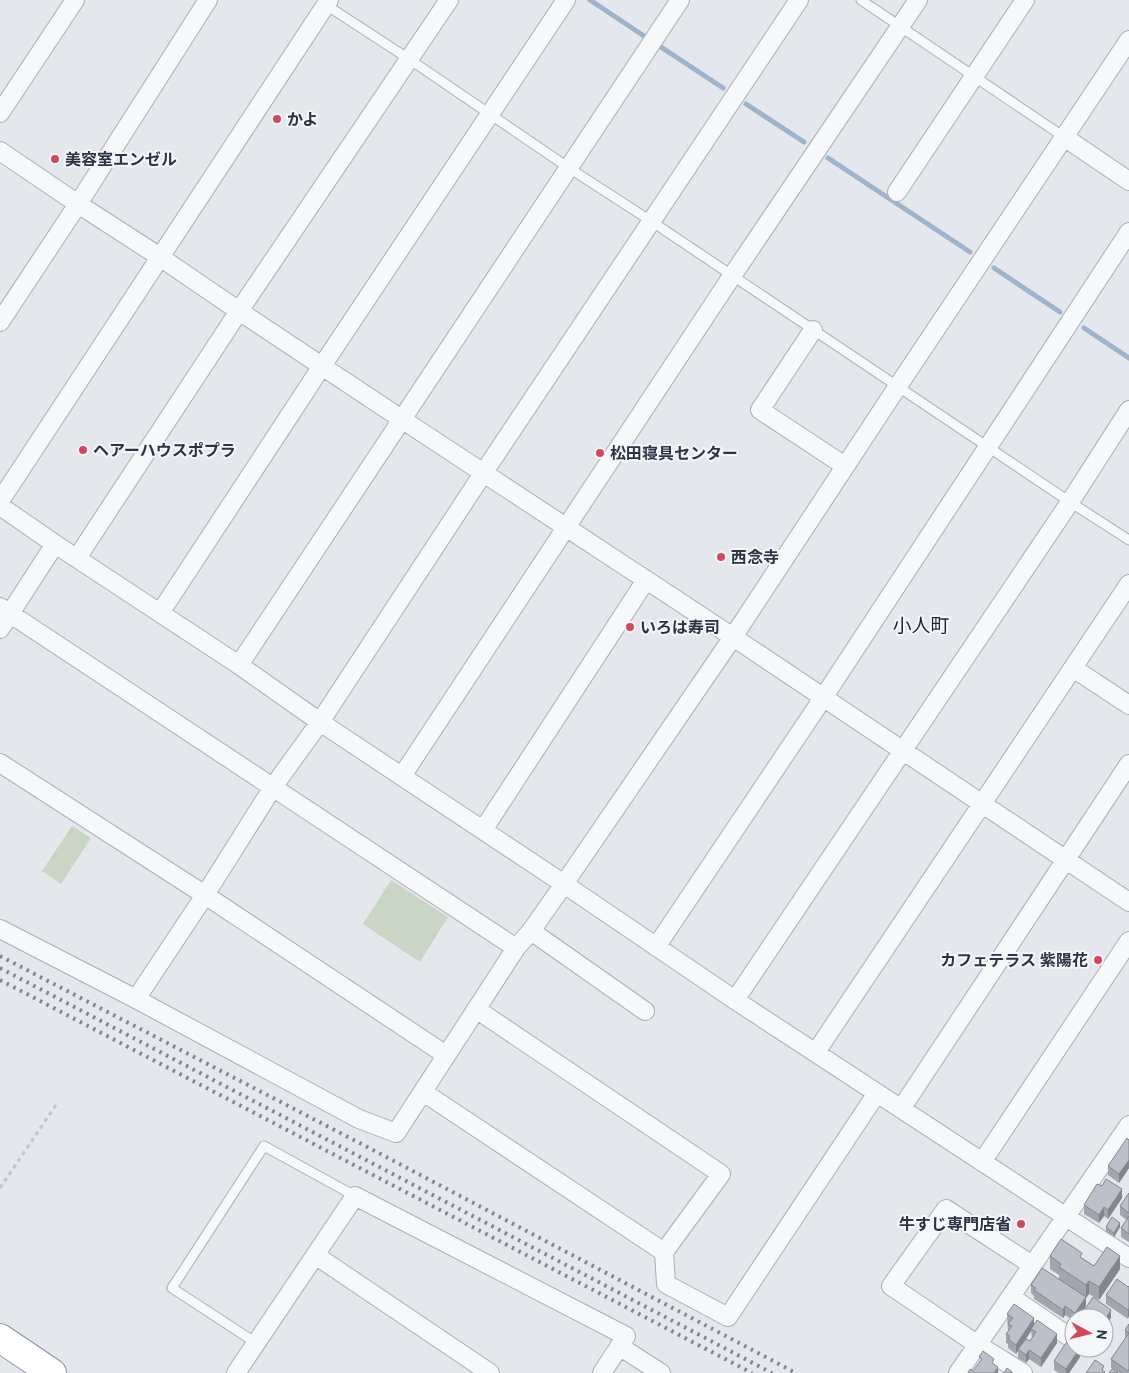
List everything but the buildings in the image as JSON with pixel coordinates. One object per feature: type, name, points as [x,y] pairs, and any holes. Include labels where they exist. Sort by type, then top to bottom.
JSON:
[{"type":"highway","points":[[0,1338],[52,1373]]},
{"type":"street","points":[[0,113],[75,0]]},
{"type":"street","points":[[0,322],[208,0]]},
{"type":"street","points":[[77,558],[448,0]]},
{"type":"street","points":[[160,613],[566,0]]},
{"type":"street","points":[[239,665],[680,0]]},
{"type":"street","points":[[136,999],[274,787],[320,722],[484,472],[799,0]]},
{"type":"street","points":[[402,776],[732,276],[918,0]]},
{"type":"street","points":[[897,192],[1025,0]]},
{"type":"street","points":[[0,501],[325,2]]},
{"type":"street","points":[[0,929],[136,999],[359,1119],[396,1133],[516,948],[531,931],[564,884],[733,637],[1129,40]]},
{"type":"street","points":[[1064,137],[1129,181]]},
{"type":"street","points":[[0,152],[733,637],[1129,902]]},
{"type":"street","points":[[656,947],[823,698],[1129,232]]},
{"type":"street","points":[[813,330],[760,410],[845,466]]},
{"type":"street","points":[[735,1000],[1070,502],[1129,410]]},
{"type":"street","points":[[0,506],[735,1000],[1129,1258]]},
{"type":"street","points":[[0,629],[5,611],[55,544]]},
{"type":"street","points":[[483,830],[646,580]]},
{"type":"street","points":[[816,1052],[1129,584]]},
{"type":"street","points":[[5,611],[516,948]]},
{"type":"street","points":[[1073,668],[1129,705]]},
{"type":"street","points":[[0,763],[205,895],[446,1055]]},
{"type":"street","points":[[901,1108],[1129,764]]},
{"type":"street","points":[[531,931],[645,1011]]},
{"type":"street","points":[[982,1162],[1129,941]]},
{"type":"street","points":[[476,1009],[721,1174],[664,1252],[666,1284],[728,1317],[878,1093]]},
{"type":"street","points":[[423,1092],[664,1252]]},
{"type":"street","points":[[958,1373],[1065,1217],[1127,1133]]},
{"type":"street","points":[[236,1373],[355,1196],[626,1336],[602,1373]]},
{"type":"street","points":[[1022,1373],[891,1286],[946,1209],[1032,1265]]},
{"type":"street","points":[[315,1255],[490,1373]]},
{"type":"street","points":[[1011,1297],[1064,1333]]},
{"type":"street","points":[[619,1346],[661,1373]]},
{"type":"lane","points":[[861,0],[1064,137]]},
{"type":"lane","points":[[325,2],[569,168],[1129,540]]},
{"type":"lane","points":[[256,1343],[172,1288],[264,1146],[355,1196]]},
{"type":"path","points":[[0,1188],[58,1102]]},
{"type":"green space","points":[[72,826],[91,838],[61,884],[42,871]]},
{"type":"green space","points":[[391,880],[448,917],[420,962],[363,924]]},
{"type":"waterway","points":[[590,0],[644,36]]},
{"type":"waterway","points":[[661,47],[723,88]]},
{"type":"waterway","points":[[746,104],[804,142]]},
{"type":"waterway","points":[[828,158],[970,252]]},
{"type":"waterway","points":[[994,268],[1060,312]]},
{"type":"waterway","points":[[1084,328],[1129,358]]},
{"type":"railway","points":[[0,956],[796,1373]]},
{"type":"railway","points":[[0,968],[772,1373]]},
{"type":"railway","points":[[0,980],[752,1373]]},
{"type":"place","name":"かよ","points":[[277,119]]},
{"type":"place","name":"美容室エンゼル","points":[[55,159]]},
{"type":"place","name":"ヘアーハウスポプラ","points":[[83,450]]},
{"type":"place","name":"松田寝具センター","points":[[600,453]]},
{"type":"place","name":"西念寺","points":[[721,557]]},
{"type":"place","name":"いろは寿司","points":[[630,627]]},
{"type":"place","name":"カフェテラス 紫陽花","points":[[1098,960]]},
{"type":"place","name":"牛すじ専門店省","points":[[1021,1224]]},
{"type":"district","name":"小人町","points":[[921,625]]}]
